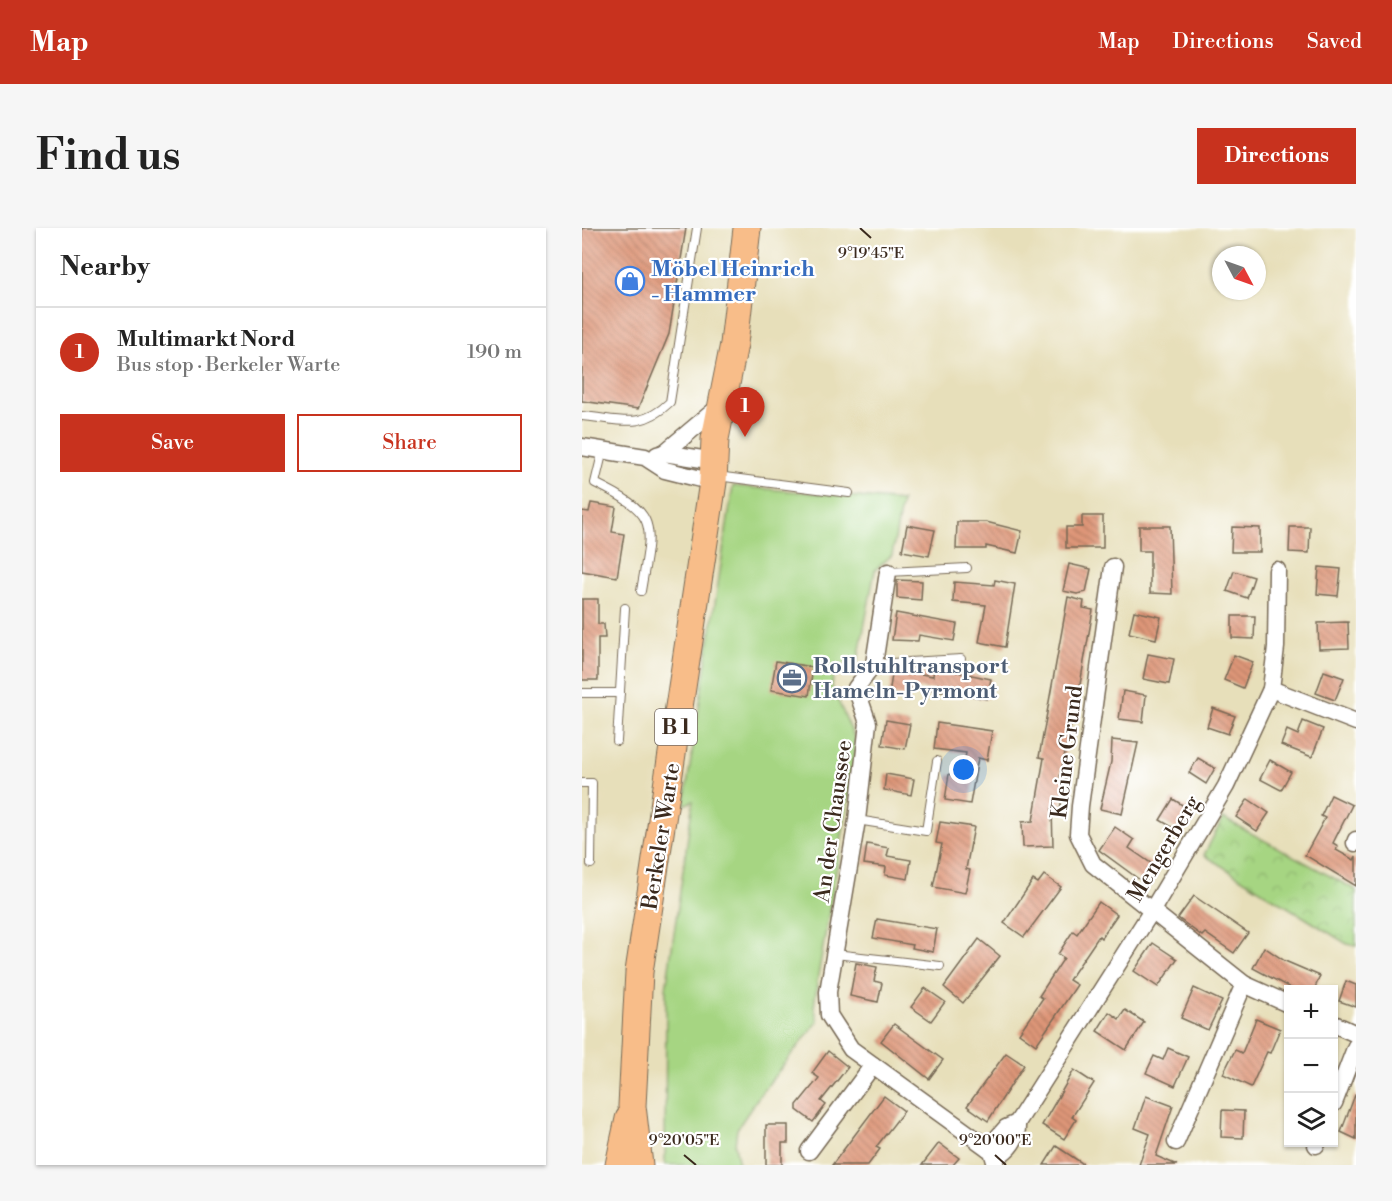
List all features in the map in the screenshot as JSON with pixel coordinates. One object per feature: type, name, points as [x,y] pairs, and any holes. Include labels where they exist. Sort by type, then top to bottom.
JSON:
[{"type":"main road","name":"Berkeler Warte","points":[[619,1165],[632,1106],[639,972],[714,473],[727,446],[732,410],[724,394],[747,228]]},
{"type":"main road","name":"Berkeler Warte","points":[[632,1106],[639,1165]]},
{"type":"street","points":[[645,458],[664,453],[724,394]]},
{"type":"street","points":[[582,447],[645,458],[665,470],[714,473]]},
{"type":"street","points":[[664,453],[714,473]]},
{"type":"street","name":"Kleine Grund","points":[[1113,567],[1078,834],[1093,864],[1151,912],[1244,984],[1284,1002]]},
{"type":"street","name":"Mengerberg","points":[[993,1156],[1012,1143],[1018,1134],[1017,1123],[1151,912],[1216,804],[1271,689],[1276,647],[1277,570]]},
{"type":"street","name":"An der Chaussee","points":[[888,572],[874,664],[856,688],[868,723],[857,820],[828,992],[829,1015],[851,1049],[993,1156]]},
{"type":"street","points":[[1271,689],[1356,722]]},
{"type":"street","points":[[1176,1142],[1244,984]]},
{"type":"street","points":[[1338,1026],[1356,1034]]},
{"type":"street","points":[[1338,1093],[1356,1046]]},
{"type":"street","points":[[809,1151],[873,1065]]},
{"type":"lane","points":[[582,416],[636,422],[654,417],[670,402],[698,228]]},
{"type":"lane","points":[[603,450],[595,483],[625,498],[642,511],[651,531],[641,591]]},
{"type":"lane","points":[[714,473],[849,493]]},
{"type":"lane","points":[[888,572],[967,568]]},
{"type":"lane","points":[[617,741],[625,608]]},
{"type":"lane","points":[[874,664],[961,659]]},
{"type":"lane","points":[[582,693],[620,693]]},
{"type":"lane","points":[[857,820],[926,831],[937,761]]},
{"type":"lane","points":[[582,783],[592,783],[591,864]]},
{"type":"lane","points":[[835,954],[940,966]]},
{"type":"green space","points":[[733,486],[902,501],[892,555],[875,570],[858,660],[834,666],[832,687],[855,739],[855,762],[818,976],[814,1007],[818,1021],[759,1096],[737,1129],[735,1145],[739,1165],[665,1165],[666,989],[693,801],[684,805]]},
{"type":"green space","points":[[1223,818],[1356,890],[1356,946],[1347,944],[1204,855]]},
{"type":"building","name":"Möbel Heinrich - Hammer","points":[[582,228],[686,228],[669,334],[638,409],[582,401]]},
{"type":"building","points":[[591,503],[616,507],[612,532],[624,534],[617,577],[582,571],[582,511],[589,512]]},
{"type":"building","points":[[1082,516],[1103,516],[1103,548],[1066,548],[1066,527],[1082,527]]},
{"type":"building","points":[[957,522],[986,522],[1022,531],[1017,553],[986,546],[986,549],[956,549]]},
{"type":"building","points":[[907,525],[935,530],[929,556],[902,551]]},
{"type":"building","points":[[1139,526],[1170,526],[1172,594],[1150,593],[1150,551],[1139,551]]},
{"type":"building","points":[[1232,527],[1260,528],[1260,552],[1231,552]]},
{"type":"building","points":[[1290,527],[1310,527],[1309,553],[1289,552]]},
{"type":"building","points":[[1069,564],[1091,569],[1086,592],[1077,594],[1063,591]]},
{"type":"building","points":[[1319,567],[1341,569],[1338,596],[1317,594]]},
{"type":"building","points":[[1234,571],[1254,577],[1247,598],[1227,591]]},
{"type":"building","points":[[897,580],[922,581],[921,600],[897,598]]},
{"type":"building","points":[[995,580],[1015,584],[1005,647],[979,642],[986,605],[953,602],[954,582],[994,585]]},
{"type":"building","points":[[1068,597],[1084,601],[1083,608],[1093,610],[1074,719],[1072,719],[1060,777],[1066,778],[1060,810],[1052,809],[1053,846],[1023,847],[1022,822],[1033,821],[1044,758],[1039,757]]},
{"type":"building","points":[[582,599],[598,599],[598,624],[604,624],[605,638],[598,638],[598,680],[582,680]]},
{"type":"building","points":[[1134,611],[1161,617],[1156,639],[1129,633]]},
{"type":"building","points":[[896,613],[957,624],[954,641],[919,635],[918,641],[892,640]]},
{"type":"building","points":[[1232,616],[1255,616],[1254,639],[1232,638]]},
{"type":"building","points":[[1348,622],[1349,648],[1319,649],[1318,623]]},
{"type":"building","points":[[1148,654],[1174,659],[1169,684],[1143,679]]},
{"type":"building","points":[[1234,655],[1253,662],[1243,688],[1224,680]]},
{"type":"building","name":"Rollstuhltransport Hameln-Pyrmont","points":[[776,661],[813,667],[809,696],[771,690]]},
{"type":"building","points":[[934,667],[991,679],[987,699],[953,692],[911,688],[909,698],[889,694],[893,669],[933,676]]},
{"type":"building","points":[[1324,671],[1344,678],[1335,700],[1316,693]]},
{"type":"building","points":[[1123,691],[1146,695],[1143,722],[1119,719]]},
{"type":"building","points":[[1213,708],[1235,716],[1228,734],[1207,727]]},
{"type":"building","points":[[886,720],[910,724],[905,749],[882,745]]},
{"type":"building","points":[[1303,721],[1323,729],[1312,757],[1281,745],[1287,730],[1298,735]]},
{"type":"building","points":[[937,723],[992,731],[987,760],[978,758],[970,804],[945,800],[949,774],[962,776],[966,753],[934,749]]},
{"type":"building","points":[[1112,740],[1138,743],[1122,814],[1100,809],[1111,762]]},
{"type":"building","points":[[1198,758],[1215,768],[1206,784],[1189,773]]},
{"type":"building","points":[[1270,760],[1291,772],[1281,790],[1260,779]]},
{"type":"building","points":[[886,774],[914,779],[911,795],[884,790]]},
{"type":"building","points":[[1331,795],[1352,805],[1333,843],[1338,846],[1336,850],[1354,860],[1356,856],[1356,886],[1305,855],[1325,818],[1321,816]]},
{"type":"building","points":[[1173,799],[1190,810],[1177,830],[1160,820]]},
{"type":"building","points":[[1248,799],[1269,813],[1257,831],[1236,817]]},
{"type":"building","points":[[940,822],[974,827],[966,869],[970,870],[965,893],[933,887],[942,844],[936,843]]},
{"type":"building","points":[[1115,827],[1134,840],[1129,848],[1155,866],[1144,883],[1099,850]]},
{"type":"building","points":[[867,844],[889,848],[887,856],[911,860],[908,879],[885,875],[886,867],[864,864]]},
{"type":"building","points":[[1044,875],[1061,887],[1024,937],[1004,923],[1033,880],[1038,883]]},
{"type":"building","points":[[1194,896],[1248,933],[1234,953],[1205,933],[1202,936],[1178,918]]},
{"type":"building","points":[[1099,902],[1117,915],[1101,938],[1099,936],[1069,980],[1077,985],[1036,1045],[1019,1033],[1043,998],[1039,996],[1064,958],[1058,954],[1073,931],[1077,934]]},
{"type":"building","points":[[877,919],[937,929],[933,952],[912,948],[913,945],[873,938]]},
{"type":"building","points":[[979,939],[1000,956],[963,1003],[944,987]]},
{"type":"building","points":[[1153,943],[1177,959],[1158,987],[1134,971]]},
{"type":"building","points":[[1264,947],[1285,961],[1320,976],[1316,985],[1285,985],[1253,968]]},
{"type":"building","points":[[856,963],[877,967],[874,981],[882,983],[878,1002],[850,996]]},
{"type":"building","points":[[1346,981],[1356,985],[1356,1007],[1339,1001]]},
{"type":"building","points":[[925,988],[945,1002],[931,1021],[911,1007]]},
{"type":"building","points":[[1194,988],[1222,1001],[1208,1030],[1181,1018]]},
{"type":"building","points":[[1125,1010],[1144,1022],[1126,1050],[1097,1031],[1109,1012],[1119,1019]]},
{"type":"building","points":[[1256,1019],[1280,1029],[1251,1087],[1223,1074],[1235,1050],[1242,1053]]},
{"type":"building","points":[[894,1024],[943,1060],[929,1079],[881,1041]]},
{"type":"building","points":[[1168,1048],[1188,1057],[1175,1086],[1146,1073],[1154,1056],[1163,1060]]},
{"type":"building","points":[[828,1051],[848,1067],[821,1101],[826,1105],[813,1122],[797,1110],[797,1105],[819,1078],[812,1073]]},
{"type":"building","points":[[1006,1053],[1024,1065],[988,1121],[967,1106]]},
{"type":"building","points":[[1074,1070],[1094,1083],[1072,1117],[1076,1120],[1064,1139],[1042,1125]]},
{"type":"building","points":[[884,1096],[904,1111],[876,1147],[880,1149],[868,1165],[832,1165]]},
{"type":"building","points":[[1146,1096],[1173,1106],[1156,1156],[1177,1165],[1139,1165],[1150,1134],[1135,1128]]},
{"type":"building","points":[[1356,1096],[1356,1139],[1341,1132]]},
{"type":"building","points":[[1222,1110],[1244,1111],[1243,1138],[1221,1137]]},
{"type":"building","points":[[766,1125],[788,1125],[788,1143],[782,1143],[782,1165],[766,1165]]},
{"type":"building","points":[[939,1143],[959,1158],[953,1165],[922,1165]]},
{"type":"building","points":[[1056,1146],[1085,1165],[1044,1165]]},
{"type":"place","name":"Möbel Heinrich - Hammer","points":[[630,281]]},
{"type":"place","name":"Multimarkt Nord","points":[[745,437]]},
{"type":"place","name":"Rollstuhltransport Hameln-Pyrmont","points":[[792,678]]}]
